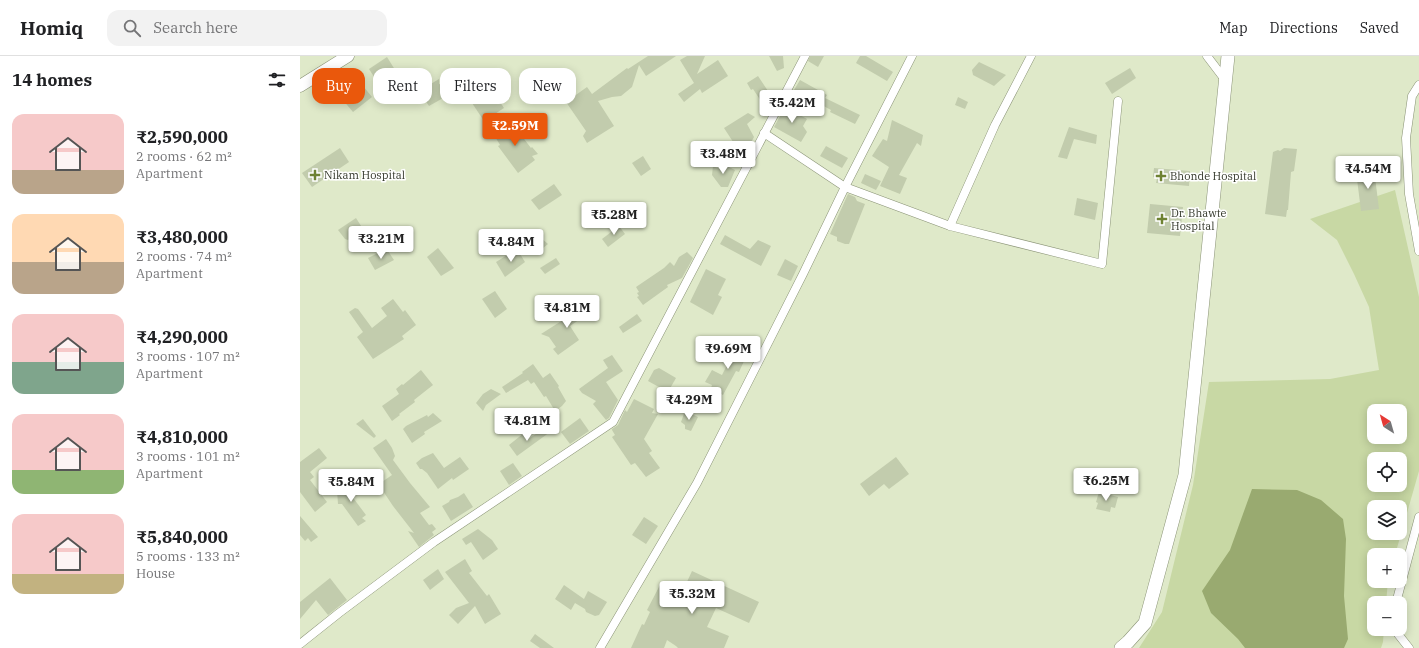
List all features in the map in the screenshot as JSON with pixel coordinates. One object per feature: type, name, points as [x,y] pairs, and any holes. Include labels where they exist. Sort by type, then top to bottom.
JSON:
[{"type":"main road","points":[[1121,648],[1145,622],[1185,475],[1228,56]]},
{"type":"street","points":[[300,86],[348,56]]},
{"type":"street","points":[[300,644],[434,542],[613,422],[805,56]]},
{"type":"street","points":[[600,648],[697,483],[912,56]]},
{"type":"street","points":[[950,226],[995,125],[1031,56]]},
{"type":"street","points":[[1207,56],[1226,81]]},
{"type":"street","points":[[1419,86],[1412,96],[1406,138],[1409,194],[1419,250]]},
{"type":"street","points":[[764,133],[845,187],[950,226],[1102,264],[1118,101]]},
{"type":"street","points":[[1398,596],[1419,517]]},
{"type":"street","points":[[1400,636],[1409,648]]},
{"type":"shaded area","points":[[1395,190],[1419,297],[1419,471],[1407,513],[1407,500],[1367,500],[1367,540],[1399,540],[1397,548],[1367,548],[1367,588],[1387,588],[1387,596],[1367,596],[1367,636],[1383,636],[1381,648],[1139,648],[1162,612],[1193,485],[1209,382],[1330,379],[1379,370],[1369,307],[1337,240],[1310,219]]},
{"type":"shaded area","points":[[1252,489],[1297,490],[1321,500],[1343,519],[1346,539],[1344,596],[1348,639],[1344,648],[1245,648],[1238,639],[1211,613],[1202,591],[1230,550]]},
{"type":"building","points":[[648,56],[676,56],[646,76],[639,65],[632,87],[621,96],[598,101],[614,126],[587,143],[583,136],[586,131],[567,104],[576,104],[576,95],[587,87],[592,94],[627,68],[628,69]]},
{"type":"building","points":[[687,56],[705,56],[697,74],[718,60],[728,76],[702,93],[700,89],[684,102],[678,94],[694,83],[680,60]]},
{"type":"building","points":[[769,56],[783,56],[784,68],[777,71]]},
{"type":"building","points":[[810,56],[824,56],[818,67],[808,61]]},
{"type":"building","points":[[860,56],[866,56],[893,72],[887,81],[856,63]]},
{"type":"building","points":[[387,57],[394,68],[373,68],[373,75],[369,69]]},
{"type":"building","points":[[979,62],[1006,75],[994,86],[973,75],[972,70]]},
{"type":"building","points":[[1130,68],[1136,78],[1112,94],[1105,83]]},
{"type":"building","points":[[758,76],[772,97],[763,104],[747,83]]},
{"type":"building","points":[[439,79],[440,100],[429,106],[428,104],[432,104],[432,83]]},
{"type":"building","points":[[800,80],[827,95],[825,98],[860,115],[855,124],[830,112],[831,110],[794,90]]},
{"type":"building","points":[[365,88],[372,97],[365,103]]},
{"type":"building","points":[[958,97],[968,102],[965,109],[955,105]]},
{"type":"building","points":[[346,104],[363,104],[353,112]]},
{"type":"building","points":[[473,104],[501,104],[504,108],[484,121]]},
{"type":"building","points":[[785,107],[807,119],[803,126],[807,132],[801,142],[774,127]]},
{"type":"building","points":[[748,113],[755,117],[747,124],[754,137],[748,148],[743,146],[739,151],[724,128]]},
{"type":"building","points":[[892,120],[923,135],[921,146],[917,143],[899,175],[907,178],[900,194],[880,186],[889,167],[872,156],[883,139],[887,141]]},
{"type":"building","points":[[511,122],[531,148],[532,147],[538,154],[532,156],[535,160],[518,173],[498,146],[500,145],[493,133]]},
{"type":"building","points":[[1069,127],[1097,135],[1096,144],[1074,139],[1067,159],[1058,157]]},
{"type":"building","points":[[826,146],[848,158],[842,168],[820,156]]},
{"type":"building","points":[[340,148],[349,162],[312,187],[302,173]]},
{"type":"building","points":[[1284,148],[1297,149],[1294,171],[1291,172],[1288,210],[1286,217],[1265,214],[1273,152],[1278,150],[1280,151]]},
{"type":"building","points":[[643,156],[651,169],[641,176],[632,163]]},
{"type":"building","points":[[723,164],[735,170],[728,187],[721,187],[712,175],[713,166],[720,169]]},
{"type":"building","points":[[1154,168],[1190,171],[1189,186],[1156,183],[1157,178],[1153,177]]},
{"type":"building","points":[[1374,169],[1379,209],[1361,211],[1356,171]]},
{"type":"building","points":[[865,174],[881,181],[876,190],[861,183]]},
{"type":"building","points":[[554,184],[562,195],[539,210],[531,200]]},
{"type":"building","points":[[848,194],[855,197],[857,201],[865,204],[849,244],[845,244],[837,241],[837,237],[830,234]]},
{"type":"building","points":[[1077,198],[1098,203],[1095,220],[1074,215]]},
{"type":"building","points":[[1150,204],[1183,207],[1180,236],[1147,233]]},
{"type":"building","points":[[356,218],[363,229],[348,240],[345,239],[338,230]]},
{"type":"building","points":[[619,226],[625,234],[608,247],[602,239]]},
{"type":"building","points":[[725,235],[750,249],[758,240],[771,246],[761,266],[720,244]]},
{"type":"building","points":[[540,237],[548,244],[537,253],[532,245]]},
{"type":"building","points":[[438,248],[454,268],[441,276],[427,257]]},
{"type":"building","points":[[517,249],[525,262],[505,277],[496,262]]},
{"type":"building","points":[[388,251],[394,260],[375,270],[368,258],[380,252],[380,256]]},
{"type":"building","points":[[687,252],[693,258],[682,278],[667,285],[668,287],[643,305],[637,297],[639,296],[637,293],[639,292],[636,287],[664,268],[670,262],[674,266],[679,257]]},
{"type":"building","points":[[556,258],[560,264],[545,274],[540,268]]},
{"type":"building","points":[[785,259],[798,266],[791,281],[777,275]]},
{"type":"building","points":[[706,269],[726,279],[718,295],[722,297],[713,315],[690,302]]},
{"type":"building","points":[[495,291],[507,309],[495,318],[482,299]]},
{"type":"building","points":[[393,299],[403,312],[405,310],[416,325],[402,336],[404,339],[373,359],[357,337],[363,332],[349,312],[355,308],[358,309],[372,328],[387,316],[381,308]]},
{"type":"building","points":[[586,302],[592,311],[570,326],[579,340],[558,355],[553,349],[556,347],[549,337],[541,334],[563,320],[568,314]]},
{"type":"building","points":[[637,314],[642,321],[623,333],[619,327]]},
{"type":"building","points":[[738,343],[750,348],[739,372],[736,371],[723,395],[711,388],[712,385],[705,382],[712,370],[722,375]]},
{"type":"building","points":[[612,355],[623,371],[606,382],[618,400],[609,418],[606,420],[593,404],[596,401],[582,393],[579,389],[608,368],[603,360]]},
{"type":"building","points":[[533,364],[543,378],[550,373],[559,386],[558,387],[566,401],[555,411],[546,396],[544,397],[534,382],[531,384],[528,380],[506,393],[502,387],[523,373],[522,372]]},
{"type":"building","points":[[659,368],[676,378],[668,392],[648,381],[654,370]]},
{"type":"building","points":[[421,370],[433,385],[414,400],[415,402],[392,421],[382,406],[399,394],[396,389]]},
{"type":"building","points":[[491,389],[501,394],[486,405],[483,411],[476,403],[483,394]]},
{"type":"building","points":[[634,399],[654,409],[652,413],[658,414],[644,439],[652,451],[649,453],[660,468],[646,477],[635,463],[631,465],[612,437],[615,435],[612,429],[618,425],[625,410],[627,412]]},
{"type":"building","points":[[685,411],[698,417],[691,431],[685,429],[685,425],[681,422]]},
{"type":"building","points":[[433,413],[442,421],[424,432],[425,434],[412,443],[403,429],[406,426],[427,415],[428,417]]},
{"type":"building","points":[[580,418],[589,431],[570,444],[561,432]]},
{"type":"building","points":[[363,419],[376,436],[374,438],[356,424]]},
{"type":"building","points":[[547,427],[550,432],[517,456],[509,445],[524,433],[528,439]]},
{"type":"building","points":[[386,439],[395,456],[393,460],[430,507],[420,513],[429,525],[432,524],[436,529],[432,532],[434,535],[419,547],[408,531],[414,533],[393,506],[379,484],[392,475],[373,448]]},
{"type":"building","points":[[319,448],[327,458],[310,472],[314,477],[310,480],[327,502],[315,512],[300,492],[300,462]]},
{"type":"building","points":[[433,453],[444,468],[460,457],[469,469],[453,480],[452,478],[438,489],[427,473],[420,469],[416,463],[422,458]]},
{"type":"building","points":[[896,457],[909,474],[889,489],[884,484],[869,496],[860,484]]},
{"type":"building","points":[[513,463],[522,476],[509,485],[500,471]]},
{"type":"building","points":[[351,480],[354,493],[351,495],[366,515],[362,518],[366,521],[358,526],[342,504],[338,504],[337,490]]},
{"type":"building","points":[[1099,492],[1118,497],[1115,508],[1111,507],[1110,512],[1096,509],[1098,503],[1096,502]]},
{"type":"building","points":[[464,493],[473,507],[451,521],[442,506]]},
{"type":"building","points":[[300,516],[318,537],[311,542],[308,538],[305,541],[300,535]]},
{"type":"building","points":[[644,517],[658,526],[646,544],[632,535]]},
{"type":"building","points":[[478,529],[492,540],[498,549],[483,560],[471,542],[466,545],[462,539]]},
{"type":"building","points":[[465,559],[472,571],[469,573],[487,596],[489,594],[501,614],[485,624],[475,606],[458,624],[449,615],[456,608],[469,603],[445,572]]},
{"type":"building","points":[[438,569],[444,579],[430,590],[423,580]]},
{"type":"building","points":[[692,571],[759,602],[749,623],[716,608],[707,627],[729,636],[724,648],[678,648],[667,640],[664,648],[631,648],[642,624],[644,625],[650,612],[647,610],[660,585],[681,595]]},
{"type":"building","points":[[330,578],[347,600],[328,615],[316,600],[300,619],[300,602]]},
{"type":"building","points":[[564,585],[584,599],[588,591],[607,602],[599,615],[595,616],[586,612],[585,609],[575,603],[571,610],[555,599]]},
{"type":"building","points":[[535,634],[554,648],[540,648],[530,641]]},
{"type":"place","name":"Nikam Hospital","points":[[315,175]]},
{"type":"place","name":"Bhonde Hospital","points":[[1161,176]]},
{"type":"place","name":"Dr. Bhawte Hospital","points":[[1162,219]]}]
